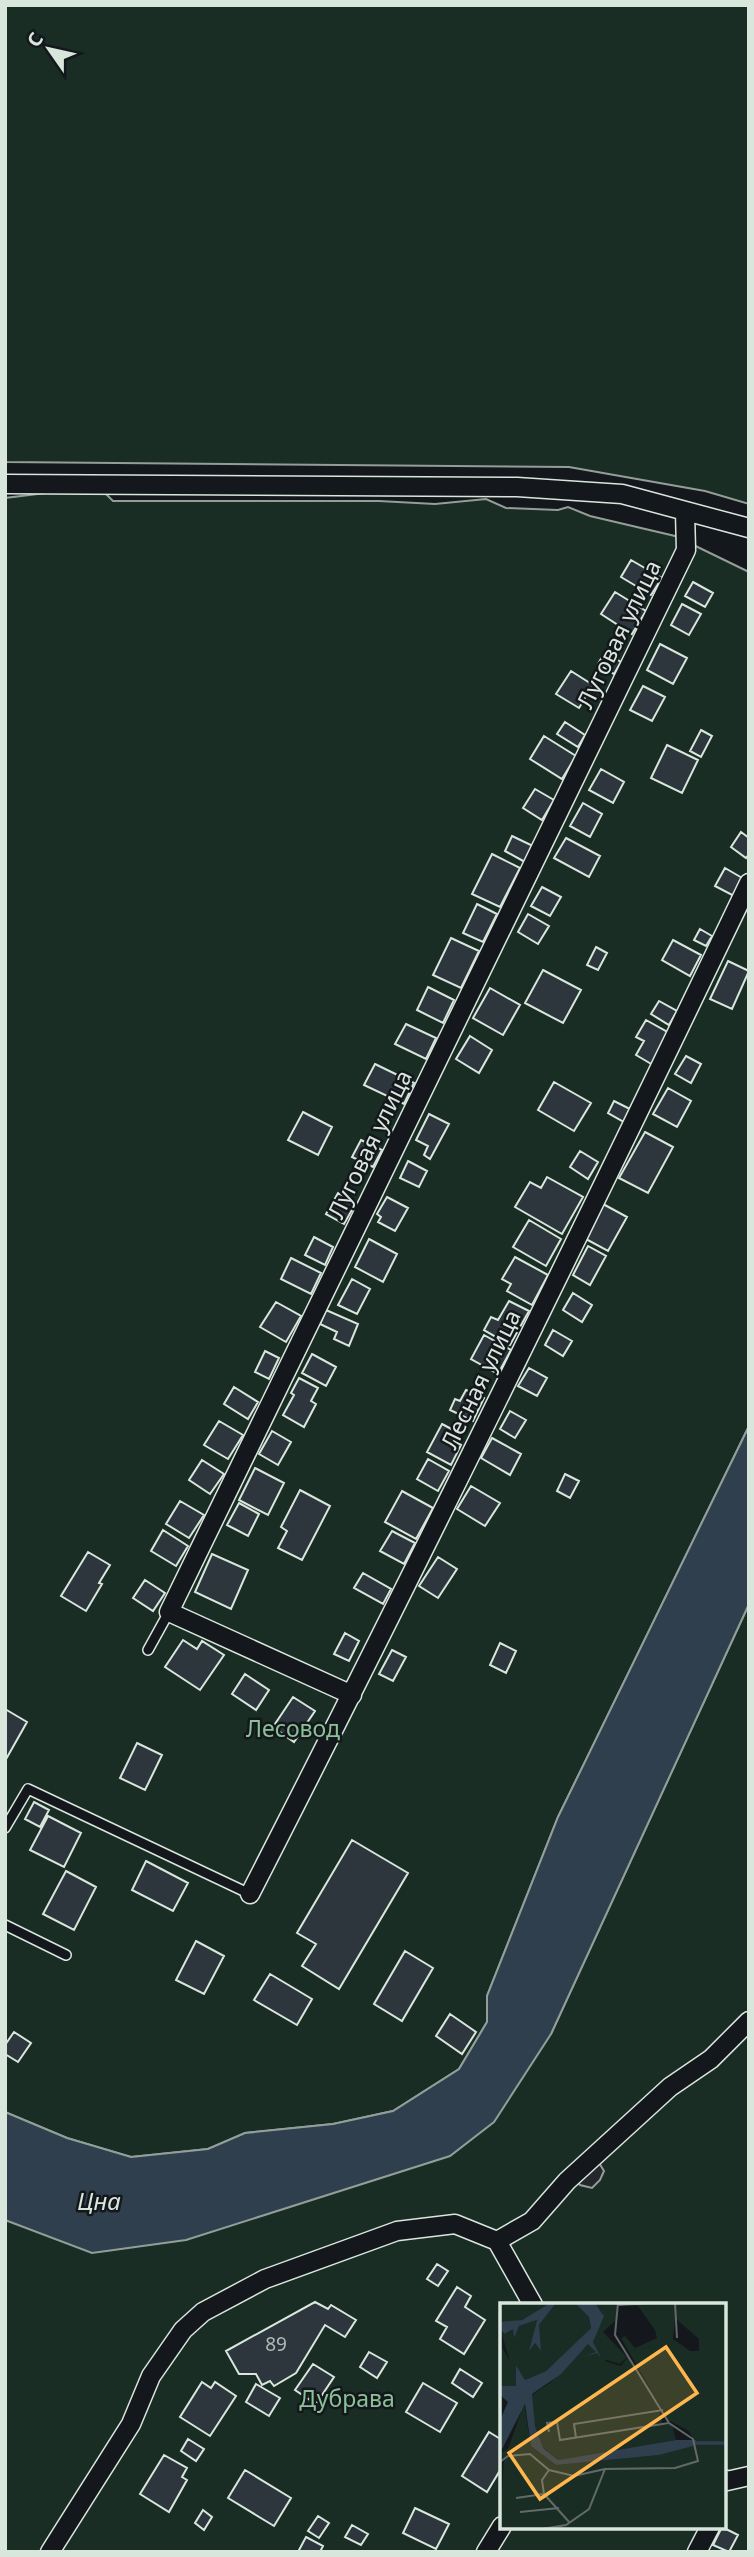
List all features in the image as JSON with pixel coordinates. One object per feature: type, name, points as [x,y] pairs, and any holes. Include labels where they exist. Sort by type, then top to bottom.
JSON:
[{"type":"street","points":[[5,484],[517,486],[622,494],[749,528]]},
{"type":"street","name":"Луговая улица","points":[[169,1612],[686,550],[685,512]]},
{"type":"street","name":"Лесная улица","points":[[250,1894],[352,1695],[749,883]]},
{"type":"street","points":[[169,1612],[352,1695]]},
{"type":"street","points":[[497,2241],[531,2221],[567,2181],[670,2087],[711,2059],[749,2021]]},
{"type":"street","points":[[50,2552],[131,2424],[151,2376],[183,2330],[203,2312],[265,2279],[397,2231],[455,2224],[497,2241],[532,2303]]},
{"type":"street","points":[[486,2552],[500,2529]]},
{"type":"street","points":[[697,2552],[709,2529]]},
{"type":"lane","points":[[148,1650],[169,1612]]},
{"type":"lane","points":[[5,1828],[28,1789],[250,1894]]},
{"type":"lane","points":[[5,1925],[66,1955]]},
{"type":"green space","points":[[5,5],[749,5],[749,504],[705,491],[569,467],[5,462]]},
{"type":"green space","name":"Лесовод","points":[[46,493],[105,493],[113,501],[379,501],[435,504],[486,499],[506,508],[558,510],[568,507],[590,516],[675,536],[749,572],[749,1426],[558,1817],[487,1996],[487,2022],[459,2069],[393,2111],[333,2124],[245,2133],[208,2149],[131,2157],[67,2138],[5,2112],[5,498]]},
{"type":"green space","name":"Дубрава","points":[[749,1604],[749,2552],[5,2552],[5,2220],[186,2240],[551,2034]]},
{"type":"shaded area","points":[[595,2156],[604,2171],[600,2180],[592,2188],[580,2185],[572,2176]]},
{"type":"water","name":"Цна","points":[[749,1426],[749,1604],[551,2034],[494,2122],[450,2156],[186,2240],[92,2253],[5,2220],[5,2112],[67,2138],[131,2157],[208,2149],[245,2133],[333,2124],[393,2111],[459,2069],[487,2022],[487,1996],[558,1817]]},
{"type":"building","points":[[631,560],[662,578],[651,595],[621,577]]},
{"type":"building","points":[[693,582],[713,593],[705,607],[685,596]]},
{"type":"building","points":[[615,592],[646,611],[632,634],[601,614]]},
{"type":"building","points":[[682,604],[701,614],[689,635],[671,625]]},
{"type":"building","points":[[660,644],[687,658],[673,684],[647,670]]},
{"type":"building","points":[[605,652],[621,662],[614,674],[598,664]]},
{"type":"building","points":[[571,671],[593,685],[579,708],[556,694]]},
{"type":"building","points":[[643,686],[665,697],[652,721],[630,710]]},
{"type":"building","points":[[565,722],[585,735],[578,747],[557,734]]},
{"type":"building","points":[[701,730],[712,736],[701,757],[690,751]]},
{"type":"building","points":[[544,736],[576,756],[562,779],[530,759]]},
{"type":"building","points":[[667,745],[698,760],[682,793],[651,778]]},
{"type":"building","points":[[601,769],[624,782],[613,803],[589,790]]},
{"type":"building","points":[[535,789],[554,800],[542,820],[523,808]]},
{"type":"building","points":[[583,803],[602,814],[590,837],[570,826]]},
{"type":"building","points":[[741,832],[749,838],[749,854],[746,858],[731,847]]},
{"type":"building","points":[[512,836],[533,846],[525,862],[505,851]]},
{"type":"building","points":[[566,838],[600,856],[589,877],[554,858]]},
{"type":"building","points":[[492,854],[520,868],[500,907],[472,894]]},
{"type":"building","points":[[725,868],[744,879],[734,896],[715,886]]},
{"type":"building","points":[[542,887],[561,897],[550,916],[531,906]]},
{"type":"building","points":[[477,904],[497,914],[483,942],[463,933]]},
{"type":"building","points":[[528,914],[549,926],[538,944],[518,932]]},
{"type":"building","points":[[700,929],[712,936],[706,946],[694,940]]},
{"type":"building","points":[[451,938],[479,951],[461,988],[433,975]]},
{"type":"building","points":[[673,940],[701,955],[690,976],[662,960]]},
{"type":"building","points":[[596,947],[607,953],[598,970],[587,965]]},
{"type":"building","points":[[728,961],[749,971],[732,1009],[710,999]]},
{"type":"building","points":[[543,970],[581,990],[563,1023],[525,1003]]},
{"type":"building","points":[[428,987],[454,1000],[443,1023],[417,1010]]},
{"type":"building","points":[[490,988],[520,1005],[503,1035],[473,1018]]},
{"type":"building","points":[[659,1001],[677,1011],[669,1025],[651,1014]]},
{"type":"building","points":[[646,1020],[671,1034],[653,1065],[636,1055],[644,1041],[636,1037]]},
{"type":"building","points":[[406,1024],[436,1038],[426,1059],[395,1044]]},
{"type":"building","points":[[470,1036],[492,1050],[479,1073],[456,1059]]},
{"type":"building","points":[[686,1056],[701,1064],[691,1083],[675,1074]]},
{"type":"building","points":[[375,1064],[414,1083],[404,1104],[364,1085]]},
{"type":"building","points":[[554,1082],[591,1103],[574,1131],[538,1110]]},
{"type":"building","points":[[668,1088],[691,1101],[677,1127],[653,1114]]},
{"type":"building","points":[[614,1101],[630,1109],[624,1122],[608,1113]]},
{"type":"building","points":[[303,1112],[332,1127],[318,1155],[288,1140]]},
{"type":"building","points":[[429,1114],[449,1124],[430,1159],[424,1155],[428,1146],[416,1140]]},
{"type":"building","points":[[645,1132],[673,1147],[648,1193],[619,1178]]},
{"type":"building","points":[[361,1140],[382,1150],[373,1167],[352,1157]]},
{"type":"building","points":[[580,1151],[598,1162],[588,1179],[570,1167]]},
{"type":"building","points":[[408,1161],[427,1171],[419,1187],[400,1178]]},
{"type":"building","points":[[547,1177],[583,1197],[562,1234],[515,1207],[530,1182],[541,1188]]},
{"type":"building","points":[[338,1193],[356,1203],[344,1224],[326,1214]]},
{"type":"building","points":[[387,1197],[408,1208],[395,1231],[378,1222],[381,1217],[377,1214]]},
{"type":"building","points":[[603,1204],[627,1217],[608,1251],[584,1238]]},
{"type":"building","points":[[529,1220],[561,1239],[546,1266],[513,1247]]},
{"type":"building","points":[[314,1237],[333,1247],[325,1265],[305,1255]]},
{"type":"building","points":[[369,1239],[397,1254],[383,1282],[355,1267]]},
{"type":"building","points":[[588,1246],[606,1256],[590,1285],[573,1275]]},
{"type":"building","points":[[515,1257],[548,1275],[532,1305],[507,1291],[511,1284],[502,1279]]},
{"type":"building","points":[[291,1258],[321,1273],[311,1294],[281,1279]]},
{"type":"building","points":[[352,1279],[370,1289],[357,1314],[338,1305]]},
{"type":"building","points":[[573,1293],[592,1305],[582,1322],[563,1310]]},
{"type":"building","points":[[509,1301],[529,1311],[510,1345],[484,1330],[491,1317],[498,1320]]},
{"type":"building","points":[[276,1302],[301,1316],[286,1342],[260,1327]]},
{"type":"building","points":[[326,1310],[358,1324],[349,1346],[334,1339],[337,1332],[320,1324]]},
{"type":"building","points":[[553,1330],[572,1341],[563,1356],[545,1345]]},
{"type":"building","points":[[484,1335],[511,1350],[498,1374],[471,1359]]},
{"type":"building","points":[[265,1351],[279,1358],[269,1379],[255,1372]]},
{"type":"building","points":[[312,1354],[336,1367],[326,1386],[302,1373]]},
{"type":"building","points":[[529,1368],[547,1378],[537,1396],[518,1386]]},
{"type":"building","points":[[299,1378],[318,1388],[311,1401],[316,1404],[304,1427],[283,1415],[294,1395],[291,1393]]},
{"type":"building","points":[[234,1387],[258,1402],[248,1419],[224,1404]]},
{"type":"building","points":[[466,1390],[484,1398],[473,1421],[450,1410],[455,1399],[460,1401]]},
{"type":"building","points":[[510,1411],[526,1420],[515,1438],[500,1429]]},
{"type":"building","points":[[219,1421],[243,1435],[228,1459],[204,1445]]},
{"type":"building","points":[[442,1424],[459,1433],[454,1441],[461,1445],[451,1465],[427,1452]]},
{"type":"building","points":[[272,1431],[291,1442],[278,1465],[259,1454]]},
{"type":"building","points":[[492,1438],[521,1454],[510,1475],[481,1458]]},
{"type":"building","points":[[428,1459],[449,1471],[438,1491],[417,1479]]},
{"type":"building","points":[[202,1460],[224,1474],[210,1494],[189,1480]]},
{"type":"building","points":[[255,1468],[284,1483],[268,1515],[239,1500]]},
{"type":"building","points":[[565,1474],[579,1481],[570,1498],[557,1491]]},
{"type":"building","points":[[471,1486],[500,1503],[485,1526],[457,1509]]},
{"type":"building","points":[[300,1490],[330,1506],[302,1560],[278,1548],[287,1531],[281,1527]]},
{"type":"building","points":[[402,1491],[433,1508],[416,1539],[385,1522]]},
{"type":"building","points":[[180,1501],[204,1515],[189,1538],[166,1524]]},
{"type":"building","points":[[239,1503],[259,1514],[248,1536],[227,1525]]},
{"type":"building","points":[[163,1530],[188,1546],[176,1566],[151,1551]]},
{"type":"building","points":[[392,1531],[415,1543],[404,1564],[380,1551]]},
{"type":"building","points":[[88,1552],[110,1565],[86,1611],[61,1596]]},
{"type":"building","points":[[212,1554],[248,1570],[231,1609],[195,1592]]},
{"type":"building","points":[[438,1557],[457,1569],[438,1598],[419,1586]]},
{"type":"building","points":[[363,1573],[391,1589],[383,1604],[354,1588]]},
{"type":"building","points":[[145,1580],[165,1593],[153,1611],[133,1598]]},
{"type":"building","points":[[345,1633],[359,1641],[349,1661],[334,1654]]},
{"type":"building","points":[[183,1640],[197,1649],[202,1641],[224,1655],[200,1690],[165,1667]]},
{"type":"building","points":[[500,1643],[516,1651],[506,1673],[490,1665]]},
{"type":"building","points":[[392,1650],[406,1657],[393,1681],[379,1674]]},
{"type":"building","points":[[245,1674],[269,1690],[256,1710],[232,1694]]},
{"type":"building","points":[[293,1697],[315,1711],[294,1742],[273,1727]]},
{"type":"building","points":[[5,1709],[27,1722],[5,1761]]},
{"type":"building","points":[[137,1743],[162,1755],[145,1790],[120,1778]]},
{"type":"building","points":[[34,1802],[49,1810],[40,1827],[25,1819]]},
{"type":"building","points":[[48,1816],[81,1833],[64,1867],[30,1850]]},
{"type":"building","points":[[352,1840],[408,1873],[339,1989],[302,1966],[316,1944],[297,1933]]},
{"type":"building","points":[[146,1861],[188,1883],[173,1911],[132,1890]]},
{"type":"building","points":[[66,1871],[96,1887],[74,1930],[43,1914]]},
{"type":"building","points":[[196,1941],[224,1956],[204,1994],[176,1980]]},
{"type":"building","points":[[405,1951],[433,1968],[402,2021],[374,2004]]},
{"type":"building","points":[[270,1974],[312,1999],[297,2025],[254,2000]]},
{"type":"building","points":[[450,2014],[476,2032],[462,2054],[436,2036]]},
{"type":"building","points":[[14,2032],[31,2043],[18,2062],[5,2054],[5,2045]]},
{"type":"building","points":[[437,2264],[448,2271],[438,2286],[427,2279]]},
{"type":"building","points":[[457,2287],[471,2296],[465,2307],[485,2320],[464,2354],[440,2339],[447,2327],[436,2321]]},
{"type":"building","points":[[315,2302],[328,2309],[331,2305],[356,2320],[345,2337],[325,2325],[296,2373],[274,2386],[270,2381],[262,2385],[256,2374],[239,2374],[226,2351]]},
{"type":"building","points":[[369,2352],[387,2362],[377,2378],[360,2367]]},
{"type":"building","points":[[313,2364],[334,2377],[316,2404],[295,2390]]},
{"type":"building","points":[[460,2369],[482,2383],[473,2397],[452,2383]]},
{"type":"building","points":[[202,2382],[211,2388],[215,2382],[236,2396],[210,2436],[180,2417]]},
{"type":"building","points":[[423,2383],[457,2403],[440,2432],[406,2412]]},
{"type":"building","points":[[256,2384],[280,2398],[269,2416],[246,2402]]},
{"type":"building","points":[[489,2432],[500,2439],[500,2470],[487,2492],[462,2476]]},
{"type":"building","points":[[188,2439],[204,2449],[196,2461],[181,2451]]},
{"type":"building","points":[[164,2455],[187,2468],[182,2477],[187,2480],[169,2512],[140,2494]]},
{"type":"building","points":[[245,2470],[291,2498],[274,2526],[228,2498]]},
{"type":"building","points":[[415,2508],[449,2524],[436,2549],[403,2533]]},
{"type":"building","points":[[203,2510],[212,2517],[204,2530],[195,2523]]},
{"type":"building","points":[[318,2516],[329,2523],[319,2538],[308,2531]]},
{"type":"building","points":[[352,2525],[368,2534],[361,2545],[345,2537]]},
{"type":"building","points":[[721,2529],[738,2535],[729,2552],[713,2545]]},
{"type":"building","points":[[306,2537],[323,2546],[320,2552],[298,2552]]}]
